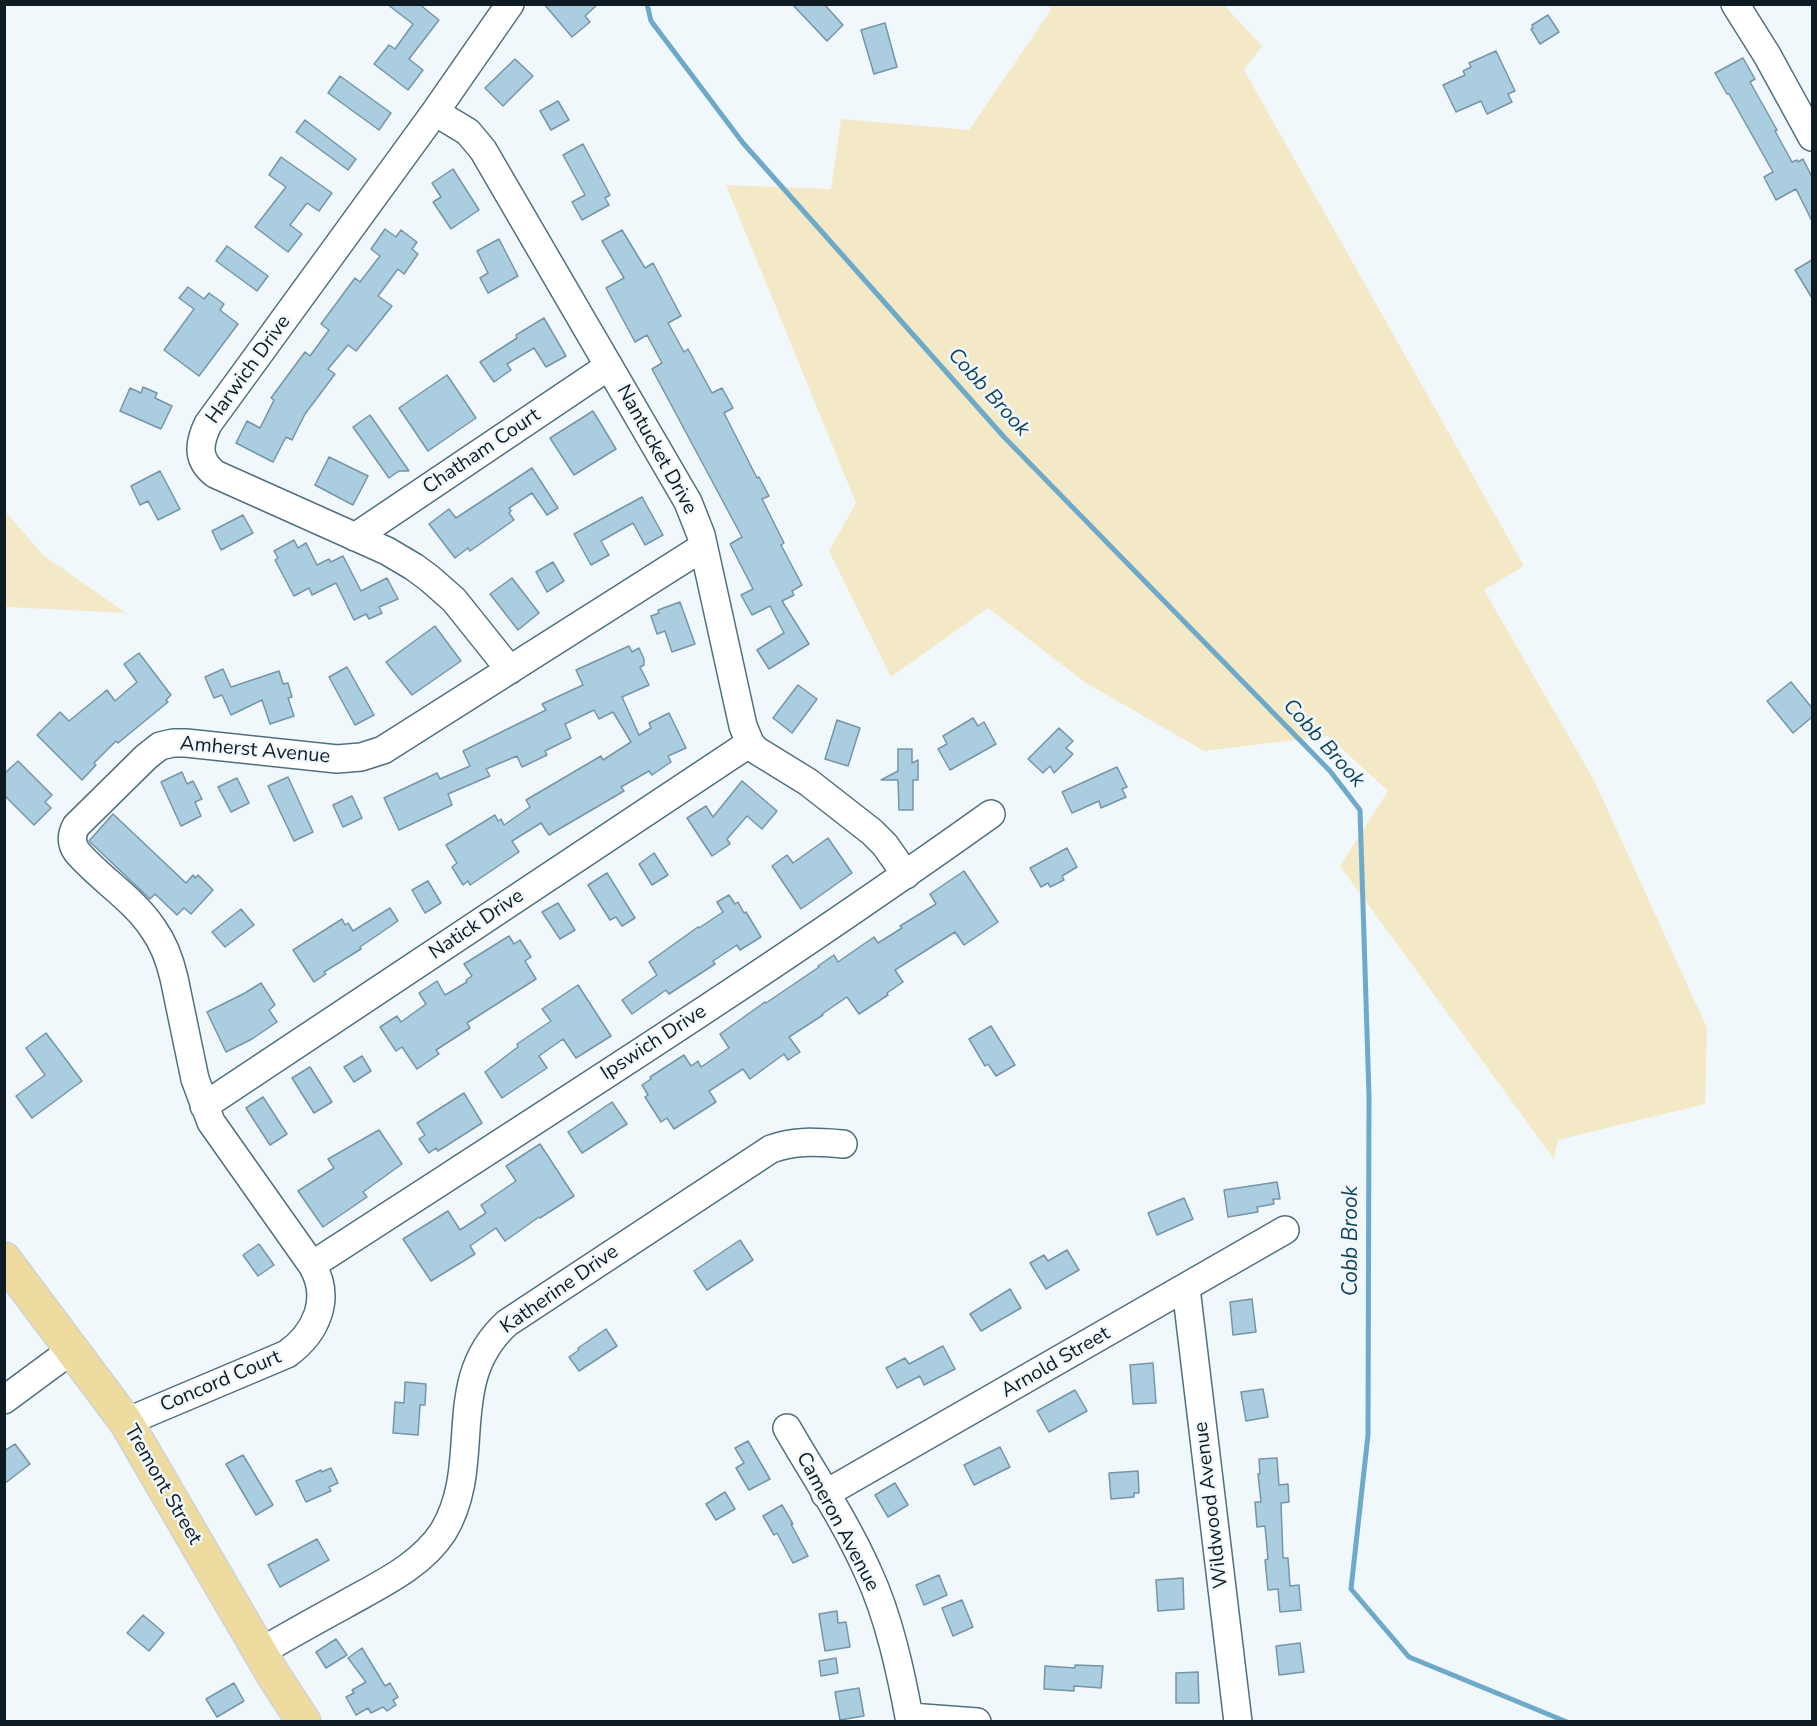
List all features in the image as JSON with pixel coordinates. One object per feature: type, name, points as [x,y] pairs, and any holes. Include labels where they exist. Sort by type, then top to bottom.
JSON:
[{"type":"main road","name":"Tremont Street","points":[[4,1259],[126,1422],[260,1652],[304,1722]]},
{"type":"street","name":"Harwich Drive","points":[[510,4],[435,112],[208,424],[201,443],[204,461],[215,474],[356,537],[401,559],[429,578],[459,606],[510,670]]},
{"type":"street","points":[[1734,4],[1767,55],[1812,137]]},
{"type":"street","name":"Nantucket Drive","points":[[435,112],[468,132],[483,150],[688,502],[698,524],[704,547],[742,726],[750,743]]},
{"type":"street","name":"Chatham Court","points":[[356,537],[609,366]]},
{"type":"street","name":"Amherst Avenue","points":[[312,1265],[211,1122],[204,1106],[189,1052],[174,978],[163,945],[141,913],[74,849],[72,834],[76,826],[146,757],[160,747],[173,743],[193,743],[326,758],[361,757],[383,750],[704,547]]},
{"type":"street","points":[[750,743],[764,756],[808,782],[866,826],[885,844],[906,875]]},
{"type":"street","name":"Natick Drive","points":[[204,1106],[750,743]]},
{"type":"street","name":"Ipswich Drive","points":[[312,1265],[681,1026],[906,875],[991,814]]},
{"type":"street","name":"Katherine Drive","points":[[260,1652],[393,1578],[419,1559],[442,1533],[450,1518],[461,1485],[474,1370],[487,1345],[507,1323],[771,1149],[800,1142],[843,1144]]},
{"type":"street","name":"Arnold Street","points":[[825,1494],[1285,1230]]},
{"type":"street","name":"Concord Court","points":[[126,1422],[273,1362],[298,1346],[313,1327],[320,1308],[321,1286],[312,1265]]},
{"type":"street","name":"Wildwood Avenue","points":[[1186,1288],[1238,1722]]},
{"type":"street","points":[[4,1400],[73,1349]]},
{"type":"street","name":"Cameron Avenue","points":[[787,1428],[863,1560],[877,1594],[910,1719]]},
{"type":"street","points":[[910,1719],[977,1722]]},
{"type":"shaded area","points":[[1048,5],[1224,5],[1262,46],[1244,70],[1524,566],[1484,590],[1594,780],[1707,1028],[1705,1104],[1558,1140],[1554,1159],[1340,866],[1388,791],[1328,736],[1204,751],[1086,683],[988,608],[891,677],[829,551],[856,503],[726,185],[831,189],[841,119],[969,130],[1051,10]]},
{"type":"shaded area","points":[[5,511],[43,555],[126,613],[7,607],[4,603]]},
{"type":"building","points":[[387,4],[419,4],[439,20],[409,59],[423,70],[408,90],[374,64],[389,45],[395,49],[413,24]]},
{"type":"building","points":[[544,4],[598,4],[585,16],[590,22],[572,37]]},
{"type":"building","points":[[792,4],[824,4],[843,25],[827,41]]},
{"type":"building","points":[[1548,15],[1559,32],[1540,44],[1531,29],[1532,25]]},
{"type":"building","points":[[885,23],[897,67],[874,74],[861,30]]},
{"type":"building","points":[[1496,51],[1515,91],[1508,94],[1512,102],[1487,114],[1481,101],[1456,112],[1443,85],[1465,75],[1463,71],[1471,67],[1469,63]]},
{"type":"building","points":[[1743,58],[1755,79],[1750,82],[1792,162],[1803,159],[1812,177],[1812,221],[1796,189],[1776,200],[1764,177],[1773,172],[1715,73]]},
{"type":"building","points":[[515,59],[533,76],[503,106],[485,88]]},
{"type":"building","points":[[340,76],[391,113],[379,130],[328,93]]},
{"type":"building","points":[[558,101],[569,120],[551,130],[540,111]]},
{"type":"building","points":[[305,120],[356,159],[348,170],[296,132]]},
{"type":"building","points":[[583,144],[610,195],[605,198],[609,205],[582,220],[572,202],[585,195],[563,155]]},
{"type":"building","points":[[281,157],[332,193],[319,211],[307,203],[290,225],[302,234],[288,252],[255,227],[286,187],[269,175]]},
{"type":"building","points":[[453,169],[479,210],[451,229],[433,202],[441,197],[432,183]]},
{"type":"building","points":[[385,229],[396,237],[401,230],[417,242],[412,249],[418,254],[404,274],[398,269],[378,296],[392,306],[356,351],[348,345],[328,369],[335,374],[305,414],[292,440],[286,437],[273,462],[236,443],[247,421],[260,428],[274,400],[271,398],[305,352],[310,356],[329,330],[321,324],[355,278],[360,282],[380,256],[371,249]]},
{"type":"building","points":[[622,230],[645,268],[653,263],[681,316],[668,323],[684,352],[688,349],[712,393],[722,388],[733,408],[724,413],[757,478],[759,477],[769,496],[762,499],[784,543],[781,545],[802,585],[792,591],[794,595],[782,601],[809,644],[769,669],[757,650],[784,633],[770,606],[752,615],[741,595],[753,589],[730,544],[742,537],[652,369],[662,363],[647,335],[635,342],[606,288],[624,278],[602,241]]},
{"type":"building","points":[[499,239],[518,276],[488,293],[480,278],[488,273],[477,251]]},
{"type":"building","points":[[227,246],[268,276],[257,291],[216,261]]},
{"type":"building","points":[[1812,260],[1812,298],[1795,270]]},
{"type":"building","points":[[188,287],[204,299],[209,293],[224,304],[220,310],[238,324],[199,376],[164,350],[194,309],[179,298]]},
{"type":"building","points":[[544,318],[566,356],[546,367],[534,348],[507,364],[511,370],[494,382],[480,362],[517,338],[516,335]]},
{"type":"building","points":[[447,375],[476,418],[428,451],[399,408]]},
{"type":"building","points":[[143,387],[157,393],[155,398],[172,406],[161,429],[120,411],[130,388],[141,393]]},
{"type":"building","points":[[593,411],[616,449],[574,475],[550,438]]},
{"type":"building","points":[[370,415],[409,471],[399,471],[389,478],[353,427]]},
{"type":"building","points":[[329,457],[368,476],[353,505],[315,485]]},
{"type":"building","points":[[532,468],[558,508],[547,515],[532,493],[509,508],[511,511],[509,513],[514,520],[470,551],[468,548],[455,558],[429,524],[449,509],[456,518]]},
{"type":"building","points":[[160,471],[180,509],[158,520],[148,501],[140,505],[131,486]]},
{"type":"building","points":[[642,497],[663,535],[645,545],[633,523],[601,541],[609,555],[591,565],[574,534]]},
{"type":"building","points":[[243,515],[253,533],[221,550],[212,531]]},
{"type":"building","points":[[294,540],[298,548],[306,543],[317,565],[343,556],[361,591],[387,578],[398,599],[379,607],[382,613],[369,619],[366,614],[354,620],[336,583],[312,595],[309,588],[294,596],[275,560],[278,558],[274,551]]},
{"type":"building","points":[[553,562],[564,581],[547,592],[536,572]]},
{"type":"building","points":[[512,578],[539,613],[518,630],[490,594]]},
{"type":"building","points":[[680,602],[695,644],[672,652],[665,631],[657,634],[651,616],[659,613],[658,610]]},
{"type":"building","points":[[435,626],[461,661],[412,695],[386,662]]},
{"type":"building","points":[[629,646],[632,652],[639,648],[644,659],[644,665],[640,667],[649,685],[622,697],[639,735],[651,728],[649,723],[669,713],[686,748],[668,756],[671,762],[652,775],[649,771],[621,787],[624,791],[549,835],[541,823],[512,841],[519,852],[470,885],[468,881],[463,885],[452,867],[457,863],[446,845],[495,815],[504,825],[530,807],[526,800],[601,756],[603,760],[631,742],[613,712],[599,719],[594,710],[565,724],[571,738],[545,751],[547,755],[522,767],[517,756],[486,769],[490,776],[448,794],[452,805],[399,830],[384,798],[437,773],[440,779],[470,766],[463,751],[546,710],[542,704],[583,685],[576,670]]},
{"type":"building","points":[[139,653],[171,695],[166,700],[168,702],[118,743],[116,741],[94,763],[96,765],[82,780],[37,735],[60,712],[69,721],[107,690],[115,701],[137,682],[124,664]]},
{"type":"building","points":[[347,667],[374,715],[355,725],[329,677]]},
{"type":"building","points":[[223,669],[231,687],[279,671],[283,684],[288,683],[292,697],[288,698],[294,716],[270,724],[262,700],[231,715],[222,695],[214,698],[205,677]]},
{"type":"building","points":[[1791,682],[1812,708],[1812,717],[1793,733],[1767,701]]},
{"type":"building","points":[[798,685],[817,699],[792,733],[773,718]]},
{"type":"building","points":[[973,718],[978,726],[984,722],[996,744],[950,770],[938,749],[947,744],[943,736]]},
{"type":"building","points":[[837,720],[860,728],[848,766],[825,759]]},
{"type":"building","points":[[1059,728],[1073,741],[1066,748],[1073,754],[1054,773],[1050,766],[1043,773],[1028,759]]},
{"type":"building","points":[[898,749],[912,749],[912,763],[918,760],[918,780],[913,780],[913,810],[899,810],[898,780],[881,780],[898,771]]},
{"type":"building","points":[[18,761],[52,795],[45,802],[51,808],[34,825],[4,795],[4,774]]},
{"type":"building","points":[[1117,767],[1127,787],[1122,789],[1126,797],[1101,808],[1099,801],[1072,813],[1062,792]]},
{"type":"building","points":[[182,772],[187,784],[193,781],[202,799],[195,802],[201,816],[181,826],[161,782]]},
{"type":"building","points":[[288,777],[313,832],[294,841],[268,786]]},
{"type":"building","points":[[237,778],[249,803],[231,812],[218,787]]},
{"type":"building","points":[[742,781],[777,811],[762,829],[747,816],[727,839],[730,844],[712,856],[687,818],[706,806],[713,817]]},
{"type":"building","points":[[352,796],[362,818],[343,827],[333,805]]},
{"type":"building","points":[[113,814],[186,883],[193,875],[195,878],[198,875],[213,890],[191,914],[184,908],[177,915],[155,894],[150,899],[89,841]]},
{"type":"building","points":[[828,838],[852,873],[801,909],[772,866],[787,855],[793,863]]},
{"type":"building","points":[[1067,848],[1077,867],[1062,876],[1064,880],[1050,887],[1048,883],[1041,887],[1030,868]]},
{"type":"building","points":[[654,853],[668,875],[652,885],[639,864]]},
{"type":"building","points":[[964,871],[998,922],[964,945],[955,932],[895,970],[903,982],[859,1014],[847,997],[789,1037],[800,1052],[788,1060],[784,1054],[750,1079],[743,1069],[709,1091],[716,1102],[674,1129],[667,1118],[661,1122],[645,1097],[648,1095],[642,1085],[651,1079],[650,1077],[684,1055],[691,1066],[698,1061],[701,1067],[729,1048],[720,1034],[834,955],[838,962],[874,937],[878,943],[902,928],[900,926],[936,904],[930,894]]},
{"type":"building","points":[[607,873],[635,918],[622,926],[616,917],[610,920],[588,885]]},
{"type":"building","points":[[428,881],[441,903],[425,913],[412,890]]},
{"type":"building","points":[[729,895],[735,904],[738,902],[744,913],[746,912],[761,937],[740,950],[737,945],[713,961],[715,964],[669,994],[666,990],[632,1014],[622,1000],[657,975],[649,962],[723,912],[717,902]]},
{"type":"building","points":[[558,903],[575,930],[560,939],[542,912]]},
{"type":"building","points":[[390,908],[398,921],[360,947],[361,949],[324,972],[326,974],[314,982],[293,950],[342,919],[345,925],[348,923],[353,931]]},
{"type":"building","points":[[241,909],[254,925],[225,947],[212,932]]},
{"type":"building","points":[[509,936],[514,944],[520,940],[531,957],[525,961],[536,979],[467,1023],[470,1028],[436,1050],[439,1054],[417,1069],[402,1047],[396,1051],[380,1027],[397,1016],[401,1022],[426,1004],[419,993],[437,981],[445,995],[467,982],[466,980],[472,976],[464,964]]},
{"type":"building","points":[[261,983],[275,1005],[269,1010],[277,1022],[252,1039],[226,1052],[207,1012]]},
{"type":"building","points":[[578,985],[611,1036],[576,1058],[563,1039],[539,1056],[547,1068],[502,1098],[485,1072],[518,1047],[517,1044],[551,1021],[542,1009]]},
{"type":"building","points":[[991,1026],[1015,1065],[996,1076],[988,1064],[985,1066],[969,1039]]},
{"type":"building","points":[[46,1033],[82,1081],[32,1118],[16,1096],[45,1075],[26,1048]]},
{"type":"building","points":[[362,1056],[371,1071],[354,1082],[344,1067]]},
{"type":"building","points":[[310,1067],[332,1102],[314,1113],[292,1078]]},
{"type":"building","points":[[464,1093],[482,1123],[438,1151],[436,1148],[429,1153],[419,1139],[425,1135],[417,1123]]},
{"type":"building","points":[[263,1097],[287,1134],[270,1145],[246,1108]]},
{"type":"building","points":[[612,1102],[627,1124],[582,1153],[568,1132]]},
{"type":"building","points":[[379,1130],[402,1164],[363,1192],[367,1197],[323,1227],[298,1191],[334,1168],[328,1159]]},
{"type":"building","points":[[540,1144],[574,1196],[505,1241],[496,1228],[470,1246],[475,1254],[431,1281],[403,1239],[448,1211],[460,1230],[486,1213],[481,1205],[516,1181],[506,1166]]},
{"type":"building","points":[[1277,1182],[1280,1199],[1273,1199],[1274,1204],[1257,1207],[1258,1212],[1228,1217],[1224,1190]]},
{"type":"building","points":[[1184,1198],[1193,1219],[1157,1235],[1148,1213]]},
{"type":"building","points":[[740,1240],[753,1260],[707,1290],[694,1271]]},
{"type":"building","points":[[259,1244],[274,1265],[258,1276],[243,1255]]},
{"type":"building","points":[[1067,1250],[1079,1270],[1046,1289],[1030,1263],[1044,1255],[1048,1261]]},
{"type":"building","points":[[1010,1289],[1021,1308],[981,1331],[970,1314]]},
{"type":"building","points":[[1252,1299],[1256,1332],[1233,1335],[1230,1302]]},
{"type":"building","points":[[606,1329],[617,1346],[579,1371],[569,1357]]},
{"type":"building","points":[[943,1346],[955,1369],[924,1385],[920,1376],[897,1388],[886,1368],[905,1358],[909,1364]]},
{"type":"building","points":[[1153,1363],[1156,1403],[1133,1404],[1130,1365]]},
{"type":"building","points":[[405,1382],[426,1384],[425,1405],[420,1405],[418,1435],[393,1433],[395,1402],[404,1403]]},
{"type":"building","points":[[1263,1389],[1268,1417],[1246,1421],[1241,1392]]},
{"type":"building","points":[[1075,1390],[1087,1411],[1049,1432],[1037,1411]]},
{"type":"building","points":[[748,1441],[770,1479],[749,1490],[736,1468],[744,1463],[735,1448]]},
{"type":"building","points":[[15,1444],[30,1464],[4,1484],[4,1451]]},
{"type":"building","points":[[1000,1447],[1010,1467],[974,1485],[964,1465]]},
{"type":"building","points":[[243,1455],[273,1505],[256,1515],[226,1464]]},
{"type":"building","points":[[1277,1458],[1279,1485],[1288,1484],[1289,1502],[1281,1503],[1283,1558],[1288,1558],[1290,1586],[1299,1585],[1301,1610],[1280,1612],[1278,1589],[1268,1590],[1265,1526],[1257,1527],[1255,1502],[1261,1502],[1259,1459]]},
{"type":"building","points":[[331,1468],[338,1483],[329,1487],[331,1491],[306,1502],[296,1481]]},
{"type":"building","points":[[1138,1471],[1139,1493],[1134,1493],[1134,1497],[1111,1499],[1109,1473]]},
{"type":"building","points":[[895,1483],[908,1505],[888,1517],[875,1495]]},
{"type":"building","points":[[725,1492],[735,1509],[716,1520],[706,1504]]},
{"type":"building","points":[[782,1505],[808,1556],[793,1563],[777,1533],[774,1535],[763,1516]]},
{"type":"building","points":[[317,1539],[329,1560],[280,1587],[268,1565]]},
{"type":"building","points":[[939,1575],[947,1595],[924,1605],[916,1585]]},
{"type":"building","points":[[1183,1578],[1184,1609],[1158,1611],[1156,1580]]},
{"type":"building","points":[[962,1600],[973,1627],[953,1636],[942,1608]]},
{"type":"building","points":[[837,1611],[838,1623],[846,1622],[850,1647],[825,1651],[819,1614]]},
{"type":"building","points":[[143,1615],[164,1633],[149,1651],[127,1633]]},
{"type":"building","points":[[336,1639],[347,1655],[326,1668],[316,1652]]},
{"type":"building","points":[[1300,1643],[1304,1672],[1279,1675],[1276,1646]]},
{"type":"building","points":[[362,1648],[385,1686],[390,1683],[398,1697],[393,1700],[396,1705],[387,1711],[383,1707],[371,1713],[368,1708],[356,1715],[346,1697],[354,1693],[352,1690],[366,1682],[348,1658]]},
{"type":"building","points":[[836,1658],[838,1673],[821,1676],[819,1661]]},
{"type":"building","points":[[1075,1665],[1103,1666],[1101,1688],[1074,1686],[1074,1691],[1044,1689],[1045,1666],[1075,1668]]},
{"type":"building","points":[[1198,1672],[1199,1703],[1176,1703],[1176,1673]]},
{"type":"building","points":[[234,1683],[244,1701],[217,1717],[206,1699]]},
{"type":"building","points":[[859,1688],[864,1716],[840,1720],[835,1692]]},
{"type":"waterway","name":"Cobb Brook","points":[[647,4],[651,21],[743,143],[1004,437],[1330,771],[1360,810],[1369,1096],[1368,1435],[1351,1589],[1409,1657],[1567,1722]]}]
